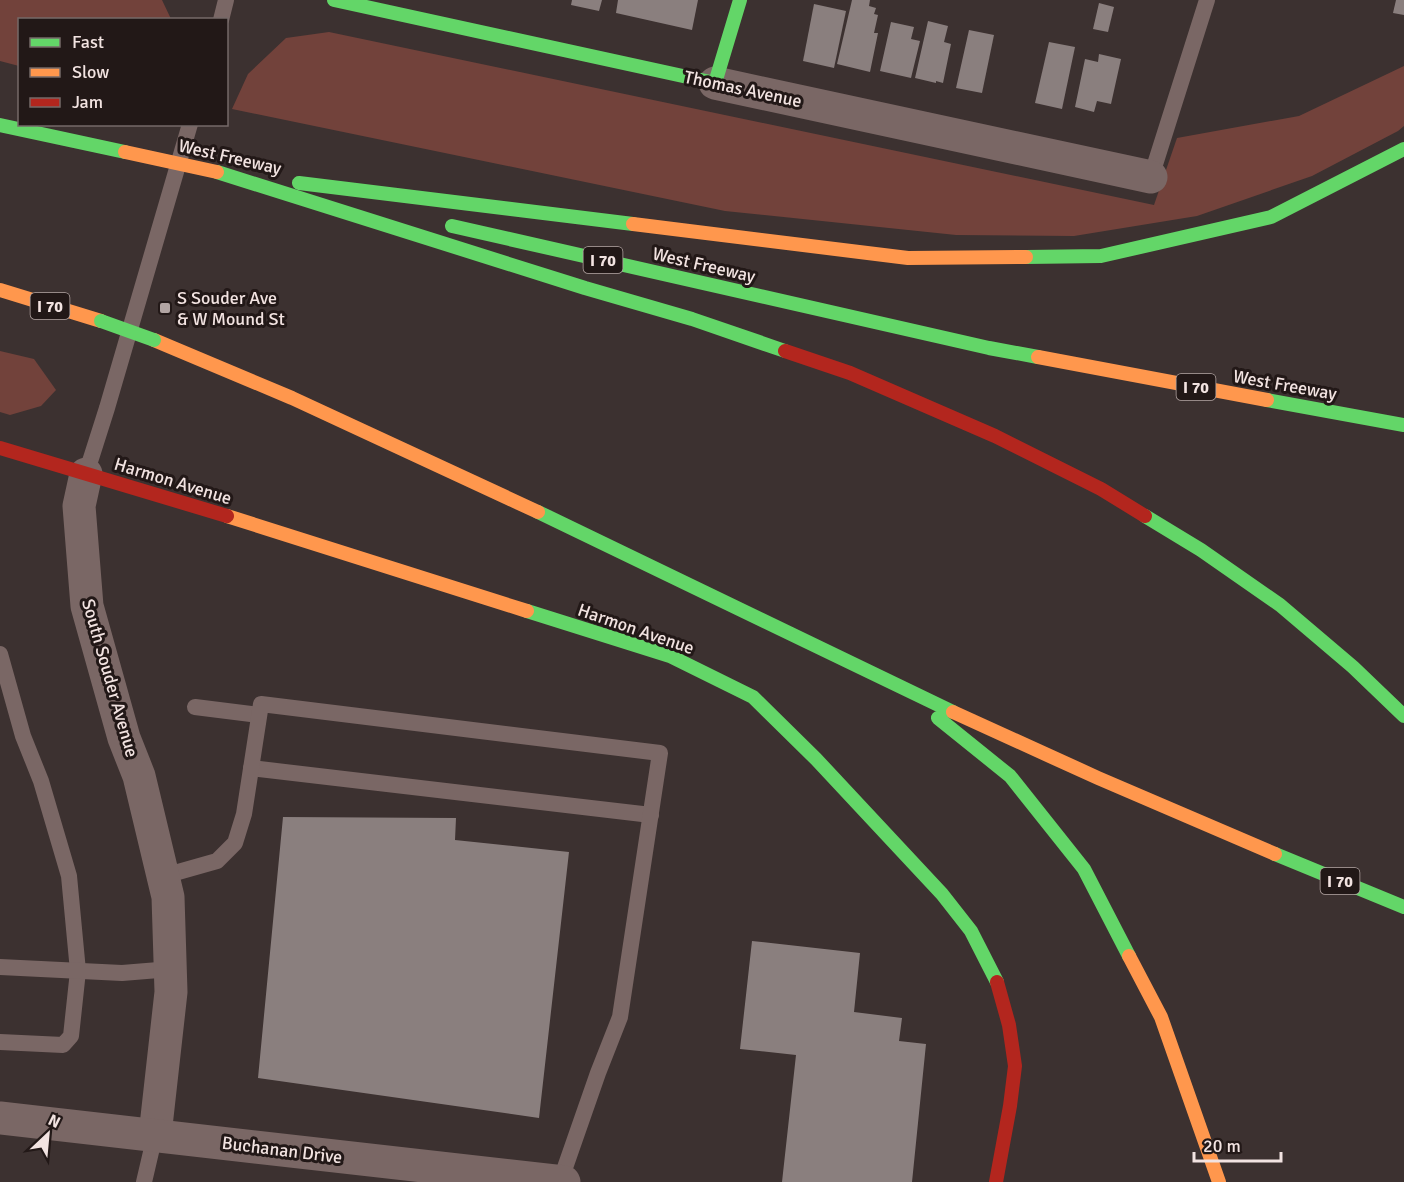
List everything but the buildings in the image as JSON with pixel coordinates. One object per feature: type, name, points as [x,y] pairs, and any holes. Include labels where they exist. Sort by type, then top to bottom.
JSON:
[{"type":"main road","name":"Thomas Avenue","points":[[334,0],[715,83]]},
{"type":"main road","points":[[715,83],[740,0]]},
{"type":"main road","name":"West Freeway","points":[[0,125],[380,210]]},
{"type":"main road","points":[[217,172],[908,258],[1101,256],[1271,217],[1404,149]]},
{"type":"main road","points":[[217,172],[585,288],[692,319],[850,373],[995,436],[1101,489],[1201,550],[1280,605],[1353,667],[1404,716]]},
{"type":"main road","name":"West Freeway","points":[[439,223],[989,348],[1404,425]]},
{"type":"main road","name":"I 70","points":[[0,290],[154,340],[324,412],[455,472],[1054,759],[1276,855],[1404,907]]},
{"type":"main road","name":"Harmon Avenue","points":[[0,448],[188,504],[670,656],[753,697],[816,759],[942,894],[971,931],[995,977],[1009,1025],[1015,1066],[996,1182]]},
{"type":"main road","points":[[895,683],[1010,776],[1084,869],[1161,1017],[1219,1182]]},
{"type":"street","name":"Thomas Avenue","points":[[715,83],[1151,177]]},
{"type":"street","name":"South Souder Avenue","points":[[86,474],[79,506],[87,606],[124,738],[139,776],[168,897],[171,992],[155,1135]]},
{"type":"street","name":"Buchanan Drive","points":[[0,1118],[562,1182]]},
{"type":"lane","points":[[222,18],[226,0]]},
{"type":"lane","points":[[1151,177],[1207,0]]},
{"type":"lane","name":"South Souder Avenue","points":[[86,474],[189,126]]},
{"type":"lane","points":[[0,654],[22,736],[41,781],[69,876],[78,971],[71,1036],[63,1045],[0,1042]]},
{"type":"lane","points":[[164,876],[217,861],[235,843],[244,814],[261,704],[660,753],[620,1017],[562,1182]]},
{"type":"lane","points":[[195,707],[259,716]]},
{"type":"lane","points":[[251,768],[651,815]]},
{"type":"lane","points":[[0,967],[122,974],[171,969]]},
{"type":"lane","points":[[144,1182],[155,1135]]},
{"type":"shaded area","points":[[0,0],[162,0],[171,18],[18,18],[18,66],[0,61]]},
{"type":"shaded area","points":[[329,32],[1154,205],[1177,138],[1299,116],[1404,66],[1404,126],[1312,176],[1197,216],[1074,236],[956,235],[725,211],[232,109],[248,74],[286,38]]},
{"type":"shaded area","points":[[0,351],[34,359],[56,390],[41,406],[10,415],[0,412]]},
{"type":"traffic: fast","points":[[334,0],[715,83],[740,0]]},
{"type":"traffic: fast","points":[[0,125],[125,152]]},
{"type":"traffic: fast","points":[[1026,257],[1101,256],[1271,217],[1404,149]]},
{"type":"traffic: fast","points":[[217,172],[585,288],[692,319],[785,351]]},
{"type":"traffic: fast","points":[[299,183],[633,224]]},
{"type":"traffic: fast","points":[[452,226],[989,348],[1038,357]]},
{"type":"traffic: fast","points":[[101,321],[154,340]]},
{"type":"traffic: fast","points":[[1267,400],[1404,425]]},
{"type":"traffic: fast","points":[[538,512],[953,712]]},
{"type":"traffic: fast","points":[[1145,516],[1201,550],[1280,605],[1353,667],[1404,716]]},
{"type":"traffic: fast","points":[[527,611],[670,656],[753,697],[816,759],[942,894],[971,931],[997,982]]},
{"type":"traffic: fast","points":[[938,718],[1010,776],[1084,869],[1129,956]]},
{"type":"traffic: fast","points":[[1275,854],[1404,907]]},
{"type":"traffic: slow","points":[[125,152],[217,172]]},
{"type":"traffic: slow","points":[[633,224],[908,258],[1026,257]]},
{"type":"traffic: slow","points":[[0,290],[101,321]]},
{"type":"traffic: slow","points":[[154,340],[292,398],[538,512]]},
{"type":"traffic: slow","points":[[1038,357],[1267,400]]},
{"type":"traffic: slow","points":[[227,516],[527,611]]},
{"type":"traffic: slow","points":[[953,712],[1098,778],[1275,854]]},
{"type":"traffic: slow","points":[[1129,956],[1161,1017],[1219,1182]]},
{"type":"traffic: jam","points":[[785,351],[850,373],[995,436],[1101,489],[1145,516]]},
{"type":"traffic: jam","points":[[0,448],[227,516]]},
{"type":"traffic: jam","points":[[996,1182],[1015,1066],[1009,1025],[997,982]]},
{"type":"place","name":"S Souder Ave & W Mound St","points":[[165,308]]}]
